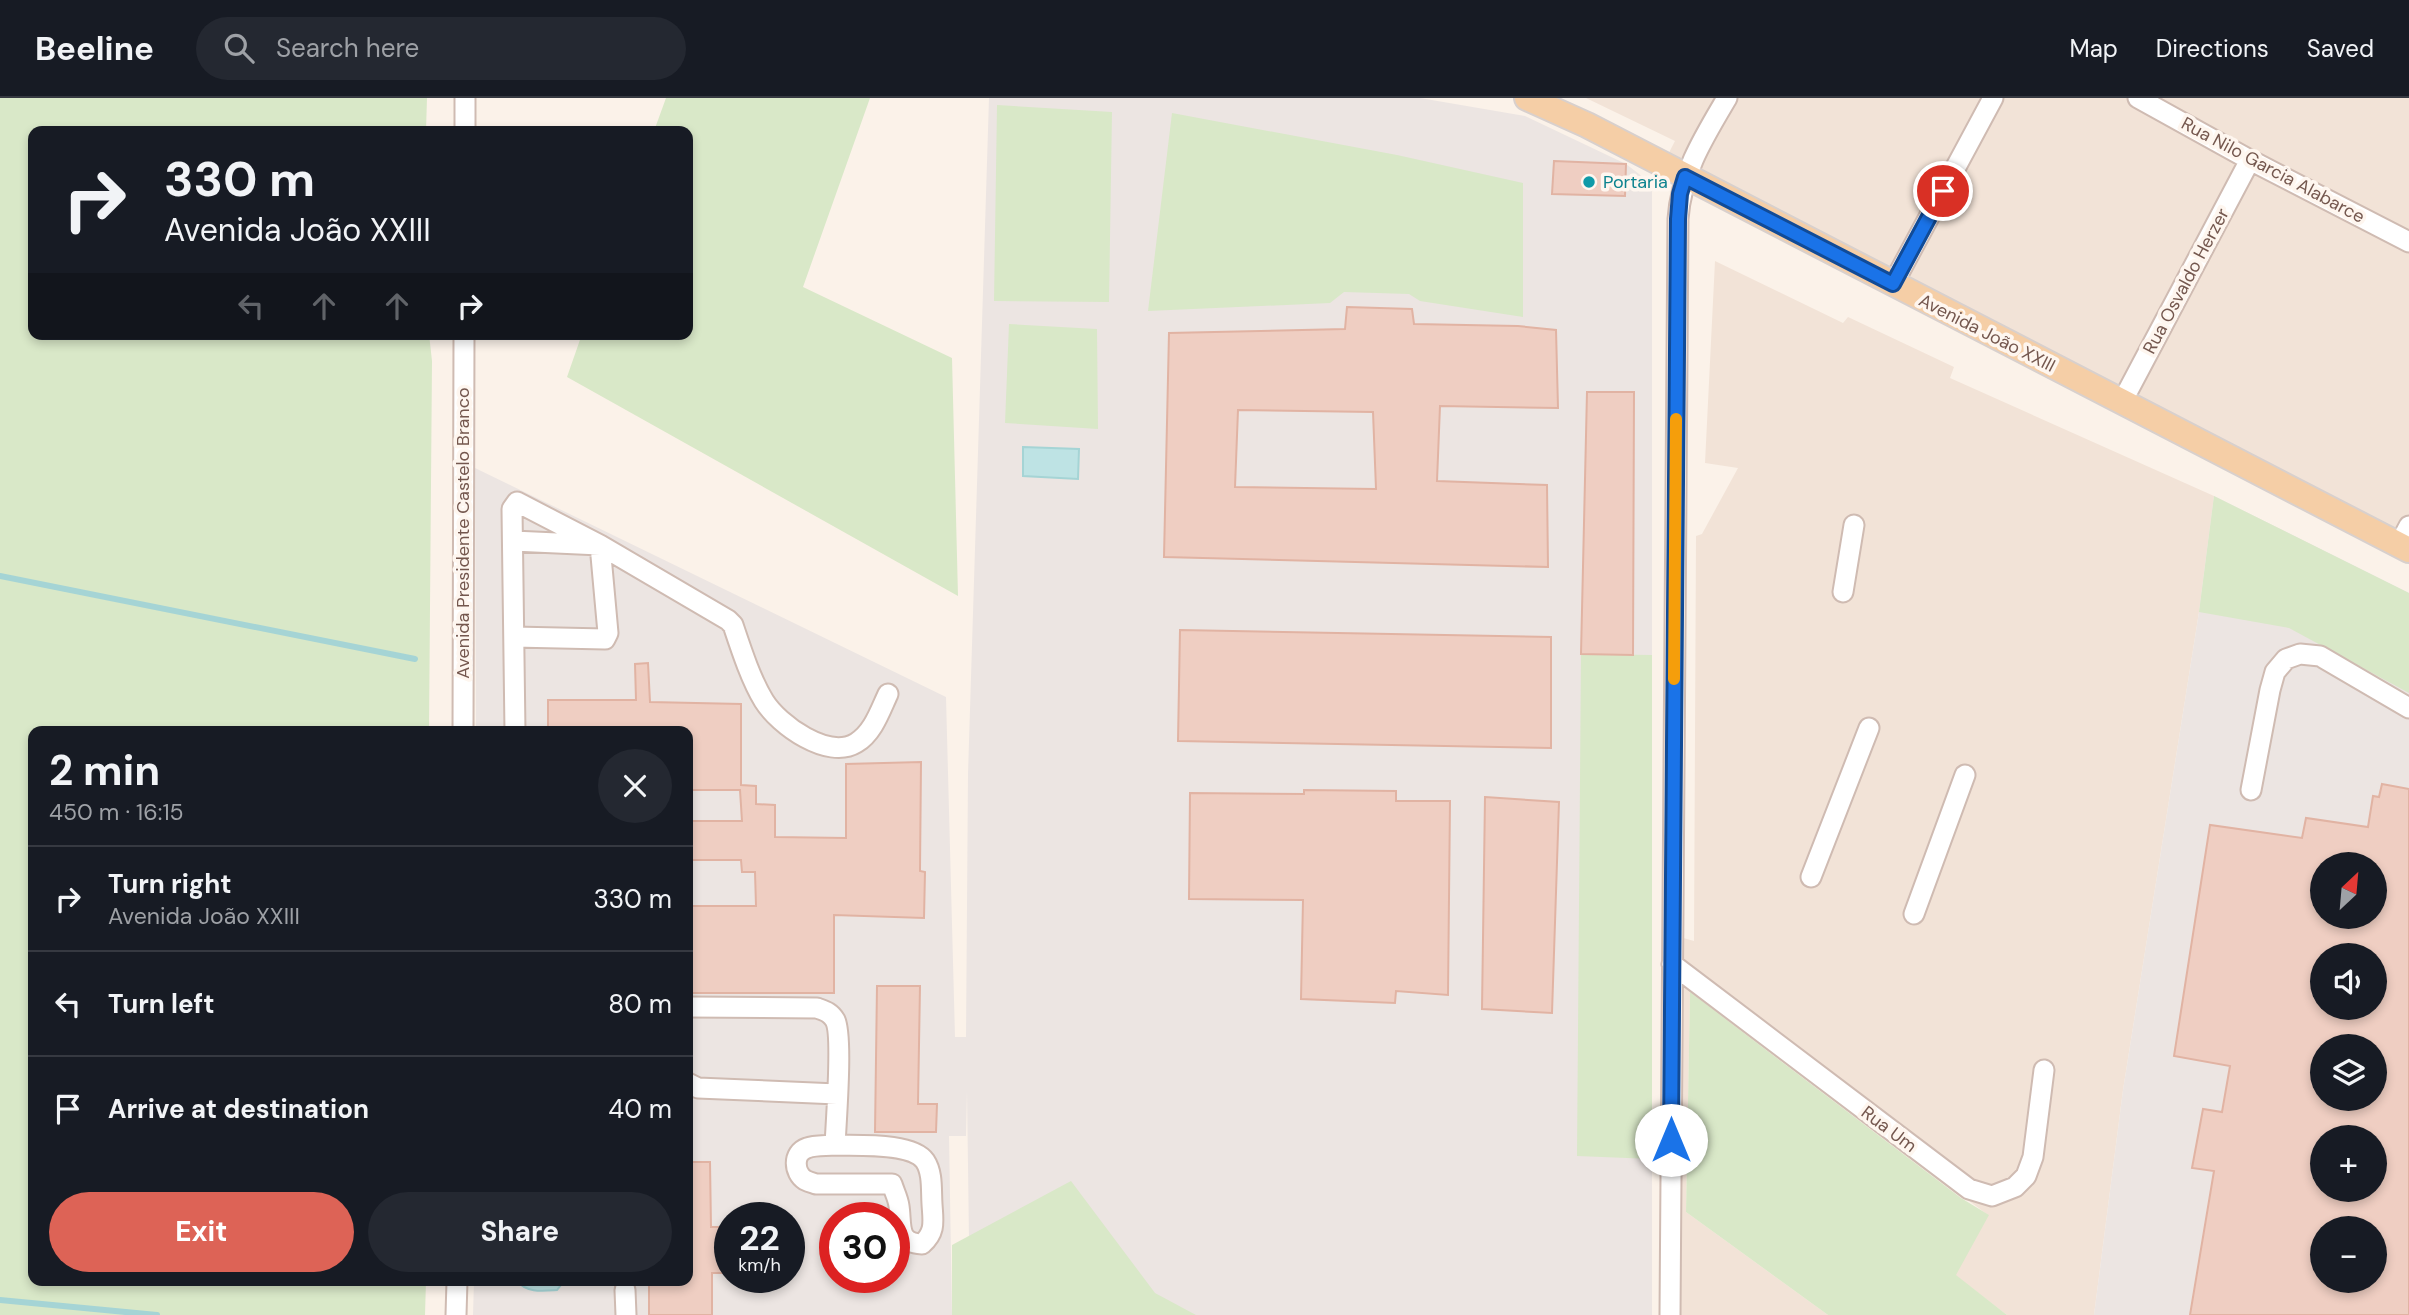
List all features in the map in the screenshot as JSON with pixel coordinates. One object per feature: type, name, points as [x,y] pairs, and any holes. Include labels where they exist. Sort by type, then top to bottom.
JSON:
[{"type":"main road","name":"Avenida João XXIII","points":[[1527,98],[1587,125],[2122,402],[2406,541]]},
{"type":"street","points":[[465,98],[465,126]]},
{"type":"street","points":[[1670,1315],[1678,219],[1680,194],[1694,154],[1727,98]]},
{"type":"street","points":[[1893,284],[1993,98]]},
{"type":"street","name":"Rua Nilo Garcia Alabarce","points":[[2138,98],[2250,160],[2409,242]]},
{"type":"street","name":"Rua Osvaldo Herzer","points":[[2122,402],[2250,160]]},
{"type":"street","name":"Avenida Presidente Castelo Branco","points":[[463,726],[464,340]]},
{"type":"street","points":[[515,726],[512,509],[517,502],[600,545],[733,625],[764,701],[789,727],[816,743],[840,748],[854,745],[866,736],[875,723],[888,694]]},
{"type":"street","points":[[1843,592],[1854,525]]},
{"type":"street","points":[[513,541],[600,545]]},
{"type":"street","points":[[514,637],[605,639],[608,636],[600,545]]},
{"type":"street","points":[[2251,790],[2270,690],[2275,672],[2286,659],[2300,654],[2320,656],[2409,708]]},
{"type":"street","points":[[1811,877],[1869,728]]},
{"type":"street","points":[[1914,914],[1965,775]]},
{"type":"street","name":"Rua Um","points":[[1672,964],[1969,1189],[1992,1196],[2015,1187],[2026,1176],[2034,1157],[2044,1070]]},
{"type":"street","points":[[693,1007],[817,1008],[828,1012],[836,1022],[839,1053],[835,1145]]},
{"type":"street","points":[[693,1086],[698,1088],[837,1094]]},
{"type":"street","points":[[835,1145],[896,1148],[913,1152],[924,1159],[931,1175],[933,1229],[929,1238],[922,1244],[905,1239],[901,1233],[899,1203],[892,1184],[816,1184],[805,1180],[797,1171],[796,1160],[800,1152],[807,1147],[835,1145]]},
{"type":"street","points":[[456,1315],[457,1286]]},
{"type":"street","points":[[625,1290],[626,1315]]},
{"type":"shaded area","points":[[989,98],[1420,98],[1525,116],[1626,164],[1652,184],[1652,1315],[970,1315],[967,1091],[966,1136],[949,1136],[952,1315],[473,1315],[474,1286],[693,1286],[693,726],[476,726],[475,468],[946,697],[955,1037],[966,1037],[968,774]]},
{"type":"shaded area","points":[[1586,98],[2409,98],[2409,561],[1658,174],[1675,141]]},
{"type":"shaded area","points":[[1715,261],[1843,323],[1848,317],[1954,367],[1950,378],[2214,496],[2199,612],[2123,1090],[2094,1315],[2007,1315],[1955,1275],[1988,1215],[1690,993],[1686,1212],[1828,1315],[1661,1315],[1662,932],[1694,941],[1696,536],[1702,534],[1738,468],[1705,463]]},
{"type":"shaded area","points":[[2214,496],[2409,593],[2409,1315],[2094,1315],[2123,1090],[2199,612]]},
{"type":"green space","points":[[0,98],[427,98],[426,126],[28,126],[28,340],[430,340],[432,361],[429,726],[28,726],[28,1286],[426,1286],[425,1315],[0,1315]]},
{"type":"green space","points":[[666,98],[870,98],[803,287],[952,358],[958,596],[567,377],[580,340],[693,340],[693,126],[656,126]]},
{"type":"green space","points":[[997,105],[1112,112],[1109,302],[994,301]]},
{"type":"green space","points":[[1172,113],[1397,155],[1523,183],[1523,317],[1420,301],[1409,294],[1344,292],[1330,303],[1148,311]]},
{"type":"green space","points":[[1009,324],[1097,329],[1098,429],[1005,423]]},
{"type":"green space","points":[[2214,496],[2409,593],[2409,693],[2289,628],[2199,612]]},
{"type":"green space","points":[[1581,654],[1652,655],[1652,1159],[1577,1156]]},
{"type":"green space","points":[[1690,992],[1961,1198],[1989,1215],[1956,1275],[2007,1315],[1828,1315],[1686,1212]]},
{"type":"green space","points":[[1071,1181],[1155,1293],[1196,1315],[952,1315],[952,1245]]},
{"type":"water","points":[[1023,447],[1079,449],[1078,479],[1023,476]]},
{"type":"water","points":[[522,1286],[560,1286],[557,1290],[540,1291]]},
{"type":"building","name":"Portaria","points":[[1554,161],[1626,164],[1625,196],[1552,194]]},
{"type":"building","points":[[1347,307],[1412,309],[1414,324],[1518,326],[1556,330],[1558,408],[1440,406],[1437,481],[1547,485],[1548,567],[1164,557],[1169,333],[1345,329]],"holes":[[[1238,410],[1373,412],[1376,489],[1235,487]]]},
{"type":"building","points":[[1587,392],[1634,392],[1633,655],[1581,654]]},
{"type":"building","points":[[1180,630],[1551,637],[1551,748],[1178,741]]},
{"type":"building","points":[[648,663],[650,702],[741,704],[741,785],[756,786],[756,804],[775,805],[775,837],[846,838],[846,764],[921,762],[920,871],[925,872],[924,918],[834,915],[834,993],[693,993],[693,906],[756,906],[755,872],[742,872],[741,860],[693,860],[693,821],[742,821],[740,790],[693,790],[693,726],[548,726],[548,700],[636,700],[635,664]]},
{"type":"building","points":[[2382,784],[2409,789],[2409,1315],[2190,1315],[2214,1171],[2192,1168],[2203,1109],[2222,1112],[2230,1066],[2174,1056],[2210,825],[2302,838],[2306,818],[2368,827],[2373,796],[2379,797]]},
{"type":"building","points":[[1304,790],[1396,791],[1396,801],[1450,801],[1448,995],[1396,991],[1395,1003],[1301,999],[1303,900],[1189,899],[1190,793],[1304,794]]},
{"type":"building","points":[[1485,797],[1559,802],[1552,1013],[1482,1009]]},
{"type":"building","points":[[877,986],[920,986],[918,1104],[937,1104],[936,1132],[875,1132]]},
{"type":"building","points":[[693,1162],[710,1162],[711,1227],[714,1227],[712,1315],[649,1315],[649,1286],[693,1286]]},
{"type":"waterway","points":[[0,576],[415,659]]},
{"type":"waterway","points":[[0,1300],[157,1315]]},
{"type":"slow traffic","points":[[1674,679],[1676,419]]},
{"type":"place","name":"Portaria","points":[[1589,182]]},
{"type":"route","points":[[1671,1140],[1680,194],[1685,177],[1893,284],[1943,191]]}]
